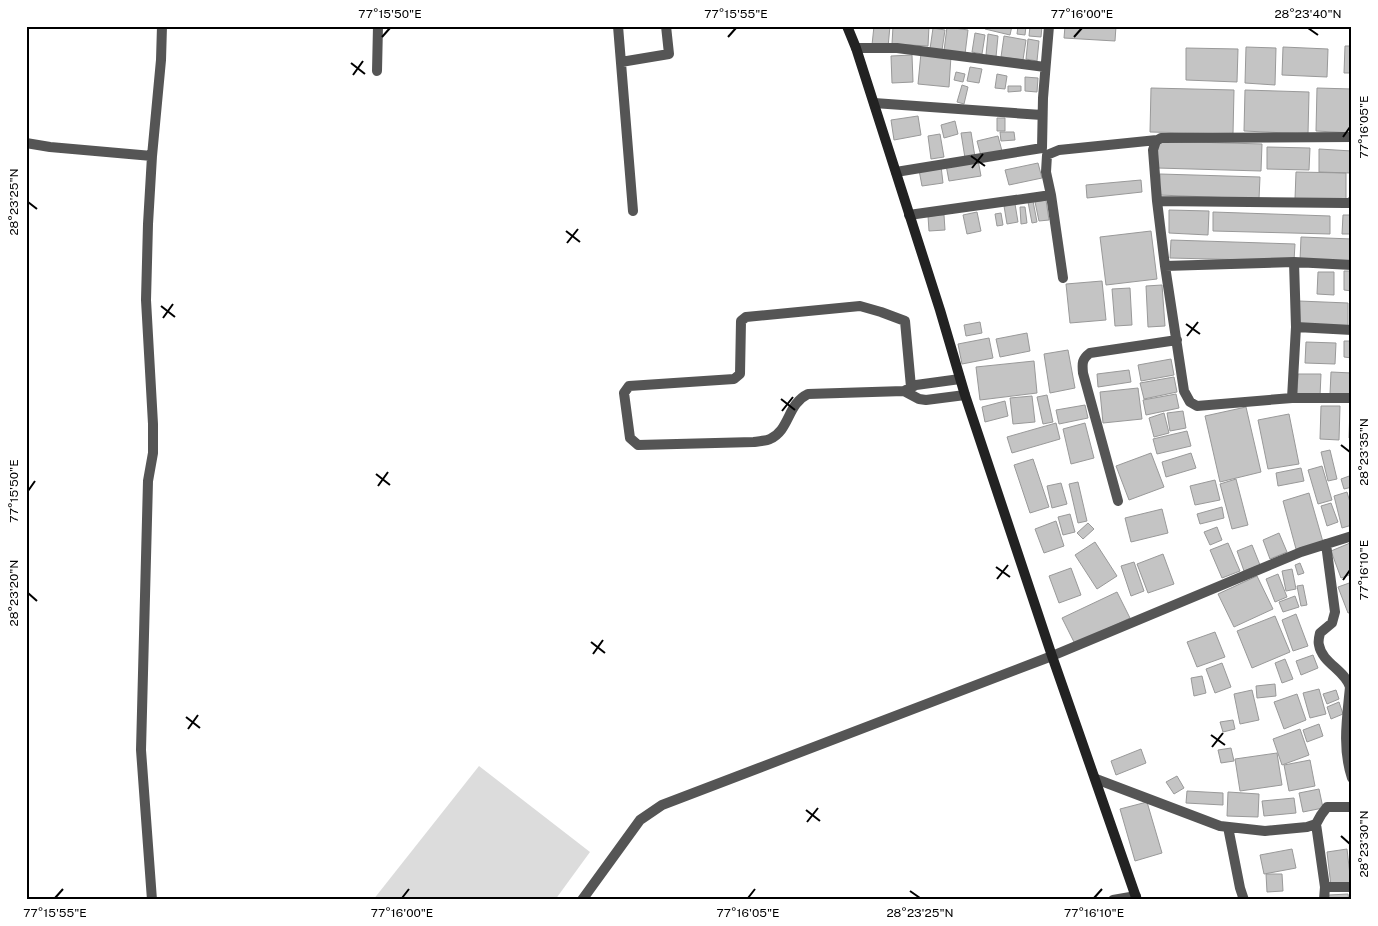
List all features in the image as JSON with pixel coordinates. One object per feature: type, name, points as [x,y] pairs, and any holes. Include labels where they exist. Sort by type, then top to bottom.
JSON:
[{"type":"street","points":[[152,900],[141,750],[148,481],[153,453],[150,352],[146,300],[148,224],[162,26]]},
{"type":"street","points":[[377,70],[378,26]]},
{"type":"street","points":[[618,26],[633,211]]},
{"type":"street","points":[[621,62],[669,54],[666,26]]},
{"type":"street","points":[[847,26],[856,48],[910,215],[965,395],[1052,656],[1137,898],[1113,900]]},
{"type":"street","points":[[896,172],[1042,148],[1042,115],[1049,26]]},
{"type":"street","points":[[856,48],[896,48],[1045,67]]},
{"type":"street","points":[[874,103],[1042,115]]},
{"type":"street","points":[[1063,278],[1046,172],[1048,155],[1059,150],[1157,140],[1161,138],[1352,137]]},
{"type":"street","points":[[1157,140],[1152,150],[1165,266],[1184,391],[1190,402],[1197,406],[1292,398],[1352,398]]},
{"type":"street","points":[[26,143],[50,147],[152,156]]},
{"type":"street","points":[[910,215],[1051,195]]},
{"type":"street","points":[[1157,201],[1345,203],[1351,203],[1352,201]]},
{"type":"street","points":[[1165,266],[1294,262],[1352,265]]},
{"type":"street","points":[[1292,398],[1296,327],[1294,262]]},
{"type":"street","points":[[960,379],[916,385],[907,389],[808,394],[799,398],[782,431],[770,440],[638,445],[630,438],[624,393],[629,386],[734,379],[740,374],[740,322],[746,317],[860,306],[906,321],[907,389],[919,400],[965,395]]},
{"type":"street","points":[[1296,327],[1352,330]]},
{"type":"street","points":[[1118,501],[1083,373],[1082,364],[1084,357],[1090,353],[1177,340]]},
{"type":"street","points":[[582,900],[640,820],[662,805],[1052,656],[1301,552],[1352,536]]},
{"type":"street","points":[[1326,544],[1335,612],[1332,623],[1320,633],[1319,645],[1324,656],[1348,680],[1350,688],[1345,742],[1347,764],[1352,778]]},
{"type":"street","points":[[1096,779],[1220,826],[1265,831],[1307,827],[1316,824]]},
{"type":"street","points":[[1324,900],[1325,887],[1316,824],[1328,807],[1352,807]]},
{"type":"street","points":[[1228,827],[1244,900]]},
{"type":"street","points":[[1325,887],[1352,887]]},
{"type":"shaded area","points":[[479,766],[590,852],[555,900],[373,900]]},
{"type":"building","points":[[874,26],[890,26],[888,47],[872,45]]},
{"type":"building","points":[[893,26],[929,26],[928,46],[892,44]]},
{"type":"building","points":[[986,26],[1012,26],[1010,35],[985,29]]},
{"type":"building","points":[[1018,26],[1026,26],[1025,35],[1017,34]]},
{"type":"building","points":[[1030,26],[1042,26],[1041,37],[1029,36]]},
{"type":"building","points":[[1065,26],[1116,26],[1115,41],[1064,38]]},
{"type":"building","points":[[947,27],[968,30],[965,54],[944,51]]},
{"type":"building","points":[[933,28],[945,30],[942,50],[930,49]]},
{"type":"building","points":[[975,33],[985,35],[982,54],[972,52]]},
{"type":"building","points":[[988,34],[998,36],[996,57],[986,55]]},
{"type":"building","points":[[1004,36],[1026,40],[1023,60],[1001,57]]},
{"type":"building","points":[[1028,39],[1039,41],[1037,61],[1026,59]]},
{"type":"building","points":[[1345,46],[1352,46],[1352,73],[1344,73]]},
{"type":"building","points":[[1246,47],[1276,48],[1275,85],[1245,83]]},
{"type":"building","points":[[1283,47],[1328,49],[1327,77],[1282,75]]},
{"type":"building","points":[[1186,48],[1238,49],[1237,82],[1186,80]]},
{"type":"building","points":[[921,53],[951,56],[949,87],[918,84]]},
{"type":"building","points":[[912,55],[913,82],[892,83],[891,56]]},
{"type":"building","points":[[970,67],[982,69],[979,83],[967,81]]},
{"type":"building","points":[[956,72],[965,74],[963,82],[954,80]]},
{"type":"building","points":[[997,74],[1007,76],[1005,89],[995,88]]},
{"type":"building","points":[[1025,77],[1038,78],[1037,92],[1025,91]]},
{"type":"building","points":[[962,85],[968,87],[964,104],[957,102]]},
{"type":"building","points":[[1008,86],[1021,86],[1021,91],[1008,92]]},
{"type":"building","points":[[1151,88],[1234,90],[1233,134],[1150,132]]},
{"type":"building","points":[[1317,88],[1352,89],[1352,133],[1316,131]]},
{"type":"building","points":[[1245,90],[1309,92],[1308,134],[1244,131]]},
{"type":"building","points":[[918,116],[921,135],[894,140],[891,120]]},
{"type":"building","points":[[997,118],[1005,118],[1005,131],[997,131]]},
{"type":"building","points":[[955,121],[958,134],[944,138],[941,125]]},
{"type":"building","points":[[971,132],[975,157],[965,158],[961,133]]},
{"type":"building","points":[[1000,132],[1014,132],[1015,140],[1001,141]]},
{"type":"building","points":[[940,134],[944,157],[931,159],[928,136]]},
{"type":"building","points":[[998,136],[1002,151],[981,156],[977,141]]},
{"type":"building","points":[[1158,141],[1262,144],[1261,171],[1157,168]]},
{"type":"building","points":[[1267,147],[1310,148],[1309,170],[1267,169]]},
{"type":"building","points":[[1319,149],[1352,151],[1351,173],[1319,172]]},
{"type":"building","points":[[978,160],[981,176],[949,181],[946,165]]},
{"type":"building","points":[[1038,163],[1042,178],[1009,185],[1005,170]]},
{"type":"building","points":[[941,166],[943,183],[922,186],[919,170]]},
{"type":"building","points":[[1296,172],[1346,173],[1346,201],[1295,199]]},
{"type":"building","points":[[1160,174],[1260,177],[1259,199],[1159,195]]},
{"type":"building","points":[[1141,180],[1142,192],[1087,198],[1086,185]]},
{"type":"building","points":[[1046,200],[1049,220],[1039,221],[1035,202]]},
{"type":"building","points":[[1033,201],[1037,222],[1032,223],[1028,202]]},
{"type":"building","points":[[1015,204],[1018,222],[1007,224],[1004,206]]},
{"type":"building","points":[[1020,207],[1025,207],[1027,223],[1021,224]]},
{"type":"building","points":[[1169,210],[1209,211],[1208,235],[1169,233]]},
{"type":"building","points":[[977,212],[981,231],[967,234],[963,215]]},
{"type":"building","points":[[1213,212],[1330,216],[1330,234],[1213,231]]},
{"type":"building","points":[[1001,213],[1003,225],[997,226],[995,214]]},
{"type":"building","points":[[944,215],[945,230],[929,231],[928,216]]},
{"type":"building","points":[[1343,215],[1352,215],[1352,234],[1342,234]]},
{"type":"building","points":[[1151,231],[1157,279],[1106,285],[1100,237]]},
{"type":"building","points":[[1301,237],[1352,239],[1352,263],[1300,261]]},
{"type":"building","points":[[1171,240],[1295,244],[1294,261],[1170,258]]},
{"type":"building","points":[[1344,271],[1352,271],[1352,291],[1344,290]]},
{"type":"building","points":[[1318,272],[1334,272],[1334,295],[1317,294]]},
{"type":"building","points":[[1102,281],[1106,320],[1070,323],[1066,284]]},
{"type":"building","points":[[1162,285],[1165,326],[1148,327],[1146,286]]},
{"type":"building","points":[[1130,288],[1132,325],[1115,326],[1112,289]]},
{"type":"building","points":[[1299,301],[1348,303],[1348,328],[1298,326]]},
{"type":"building","points":[[980,322],[982,333],[966,336],[964,325]]},
{"type":"building","points":[[1027,333],[1030,351],[1000,357],[996,339]]},
{"type":"building","points":[[989,338],[993,358],[962,364],[958,344]]},
{"type":"building","points":[[1344,341],[1352,341],[1352,358],[1344,357]]},
{"type":"building","points":[[1306,342],[1336,343],[1335,364],[1305,363]]},
{"type":"building","points":[[1068,350],[1075,388],[1050,393],[1044,354]]},
{"type":"building","points":[[1171,359],[1174,375],[1141,381],[1138,365]]},
{"type":"building","points":[[1034,361],[1037,393],[980,400],[976,367]]},
{"type":"building","points":[[1129,370],[1131,382],[1098,387],[1097,374]]},
{"type":"building","points":[[1331,372],[1352,373],[1352,394],[1330,394]]},
{"type":"building","points":[[1298,374],[1321,374],[1320,396],[1297,395]]},
{"type":"building","points":[[1174,377],[1177,392],[1144,399],[1140,383]]},
{"type":"building","points":[[1138,388],[1142,419],[1103,423],[1100,392]]},
{"type":"building","points":[[1176,394],[1179,408],[1146,415],[1143,400]]},
{"type":"building","points":[[1047,395],[1053,422],[1043,424],[1037,397]]},
{"type":"building","points":[[1032,396],[1035,422],[1013,424],[1010,398]]},
{"type":"building","points":[[1005,401],[1008,416],[985,422],[982,407]]},
{"type":"building","points":[[1085,405],[1088,418],[1059,424],[1056,410]]},
{"type":"building","points":[[1321,406],[1340,406],[1339,440],[1320,439]]},
{"type":"building","points":[[1350,406],[1352,406],[1352,438],[1349,438]]},
{"type":"building","points":[[1246,407],[1261,472],[1220,482],[1205,416]]},
{"type":"building","points":[[1183,411],[1186,428],[1170,431],[1167,413]]},
{"type":"building","points":[[1164,413],[1169,433],[1154,437],[1149,418]]},
{"type":"building","points":[[1289,414],[1299,464],[1268,469],[1258,420]]},
{"type":"building","points":[[1056,423],[1060,439],[1012,453],[1007,437]]},
{"type":"building","points":[[1085,423],[1094,458],[1071,464],[1063,429]]},
{"type":"building","points":[[1187,431],[1191,446],[1157,454],[1153,439]]},
{"type":"building","points":[[1330,450],[1337,479],[1328,481],[1321,452]]},
{"type":"building","points":[[1151,453],[1164,487],[1129,500],[1116,466]]},
{"type":"building","points":[[1191,453],[1196,468],[1166,477],[1162,462]]},
{"type":"building","points":[[1033,459],[1049,507],[1030,513],[1014,465]]},
{"type":"building","points":[[1322,466],[1332,500],[1318,504],[1308,470]]},
{"type":"building","points":[[1301,468],[1304,481],[1278,486],[1276,473]]},
{"type":"building","points":[[1352,475],[1352,487],[1344,489],[1341,479]]},
{"type":"building","points":[[1236,479],[1248,525],[1232,529],[1220,484]]},
{"type":"building","points":[[1215,480],[1220,500],[1195,505],[1190,486]]},
{"type":"building","points":[[1078,482],[1087,521],[1078,523],[1069,484]]},
{"type":"building","points":[[1061,483],[1067,504],[1052,508],[1047,486]]},
{"type":"building","points":[[1347,492],[1352,509],[1352,525],[1342,528],[1334,496]]},
{"type":"building","points":[[1309,493],[1323,542],[1296,549],[1283,501]]},
{"type":"building","points":[[1331,503],[1338,522],[1327,526],[1321,506]]},
{"type":"building","points":[[1222,507],[1224,518],[1200,524],[1197,514]]},
{"type":"building","points":[[1162,509],[1168,533],[1131,542],[1125,518]]},
{"type":"building","points":[[1070,514],[1075,532],[1063,535],[1058,517]]},
{"type":"building","points":[[1056,521],[1064,546],[1044,553],[1035,529]]},
{"type":"building","points":[[1088,523],[1094,529],[1083,539],[1077,533]]},
{"type":"building","points":[[1217,527],[1222,540],[1210,545],[1204,532]]},
{"type":"building","points":[[1279,533],[1287,552],[1270,559],[1263,540]]},
{"type":"building","points":[[1095,542],[1117,576],[1097,589],[1075,555]]},
{"type":"building","points":[[1228,543],[1240,571],[1222,578],[1210,550]]},
{"type":"building","points":[[1350,543],[1352,548],[1352,574],[1341,578],[1331,551]]},
{"type":"building","points":[[1252,545],[1260,565],[1244,571],[1237,551]]},
{"type":"building","points":[[1163,554],[1174,584],[1148,593],[1137,564]]},
{"type":"building","points":[[1134,562],[1144,591],[1131,596],[1121,566]]},
{"type":"building","points":[[1300,563],[1304,573],[1298,575],[1295,565]]},
{"type":"building","points":[[1071,568],[1081,595],[1059,603],[1049,576]]},
{"type":"building","points":[[1292,569],[1296,589],[1286,591],[1282,571]]},
{"type":"building","points":[[1278,574],[1287,597],[1275,602],[1266,579]]},
{"type":"building","points":[[1257,576],[1273,609],[1234,627],[1218,594]]},
{"type":"building","points":[[1352,582],[1352,612],[1348,613],[1338,587]]},
{"type":"building","points":[[1303,585],[1307,605],[1301,606],[1297,586]]},
{"type":"building","points":[[1117,592],[1130,618],[1075,644],[1062,618]]},
{"type":"building","points":[[1295,596],[1299,607],[1283,612],[1279,602]]},
{"type":"building","points":[[1296,614],[1308,646],[1293,651],[1282,620]]},
{"type":"building","points":[[1275,616],[1290,652],[1252,668],[1237,631]]},
{"type":"building","points":[[1215,632],[1225,657],[1197,667],[1187,642]]},
{"type":"building","points":[[1313,655],[1318,668],[1301,675],[1296,661]]},
{"type":"building","points":[[1285,659],[1293,679],[1282,683],[1275,663]]},
{"type":"building","points":[[1222,663],[1231,687],[1215,693],[1206,669]]},
{"type":"building","points":[[1202,676],[1206,693],[1194,696],[1191,678]]},
{"type":"building","points":[[1275,684],[1276,696],[1257,698],[1256,686]]},
{"type":"building","points":[[1319,689],[1326,714],[1310,718],[1303,693]]},
{"type":"building","points":[[1252,690],[1259,720],[1240,724],[1234,694]]},
{"type":"building","points":[[1336,690],[1339,699],[1327,704],[1323,694]]},
{"type":"building","points":[[1297,694],[1306,720],[1284,729],[1274,702]]},
{"type":"building","points":[[1339,702],[1343,714],[1331,719],[1327,707]]},
{"type":"building","points":[[1233,720],[1235,729],[1223,732],[1220,722]]},
{"type":"building","points":[[1319,724],[1323,736],[1307,742],[1303,730]]},
{"type":"building","points":[[1300,729],[1309,755],[1282,765],[1273,739]]},
{"type":"building","points":[[1231,748],[1234,761],[1221,763],[1218,750]]},
{"type":"building","points":[[1141,749],[1146,763],[1116,775],[1111,761]]},
{"type":"building","points":[[1277,753],[1282,785],[1240,791],[1235,759]]},
{"type":"building","points":[[1310,760],[1315,786],[1289,791],[1284,765]]},
{"type":"building","points":[[1177,776],[1184,788],[1174,794],[1166,782]]},
{"type":"building","points":[[1319,789],[1323,808],[1303,812],[1299,793]]},
{"type":"building","points":[[1187,791],[1223,793],[1223,805],[1186,803]]},
{"type":"building","points":[[1228,792],[1259,794],[1258,817],[1227,816]]},
{"type":"building","points":[[1294,798],[1296,813],[1264,816],[1262,801]]},
{"type":"building","points":[[1147,802],[1162,853],[1135,861],[1120,809]]},
{"type":"building","points":[[1292,849],[1296,868],[1264,874],[1260,855]]},
{"type":"building","points":[[1347,849],[1351,884],[1331,886],[1327,852]]},
{"type":"building","points":[[1266,874],[1282,874],[1283,891],[1267,892]]},
{"type":"building","points":[[1348,894],[1349,900],[1329,900],[1329,895]]}]
